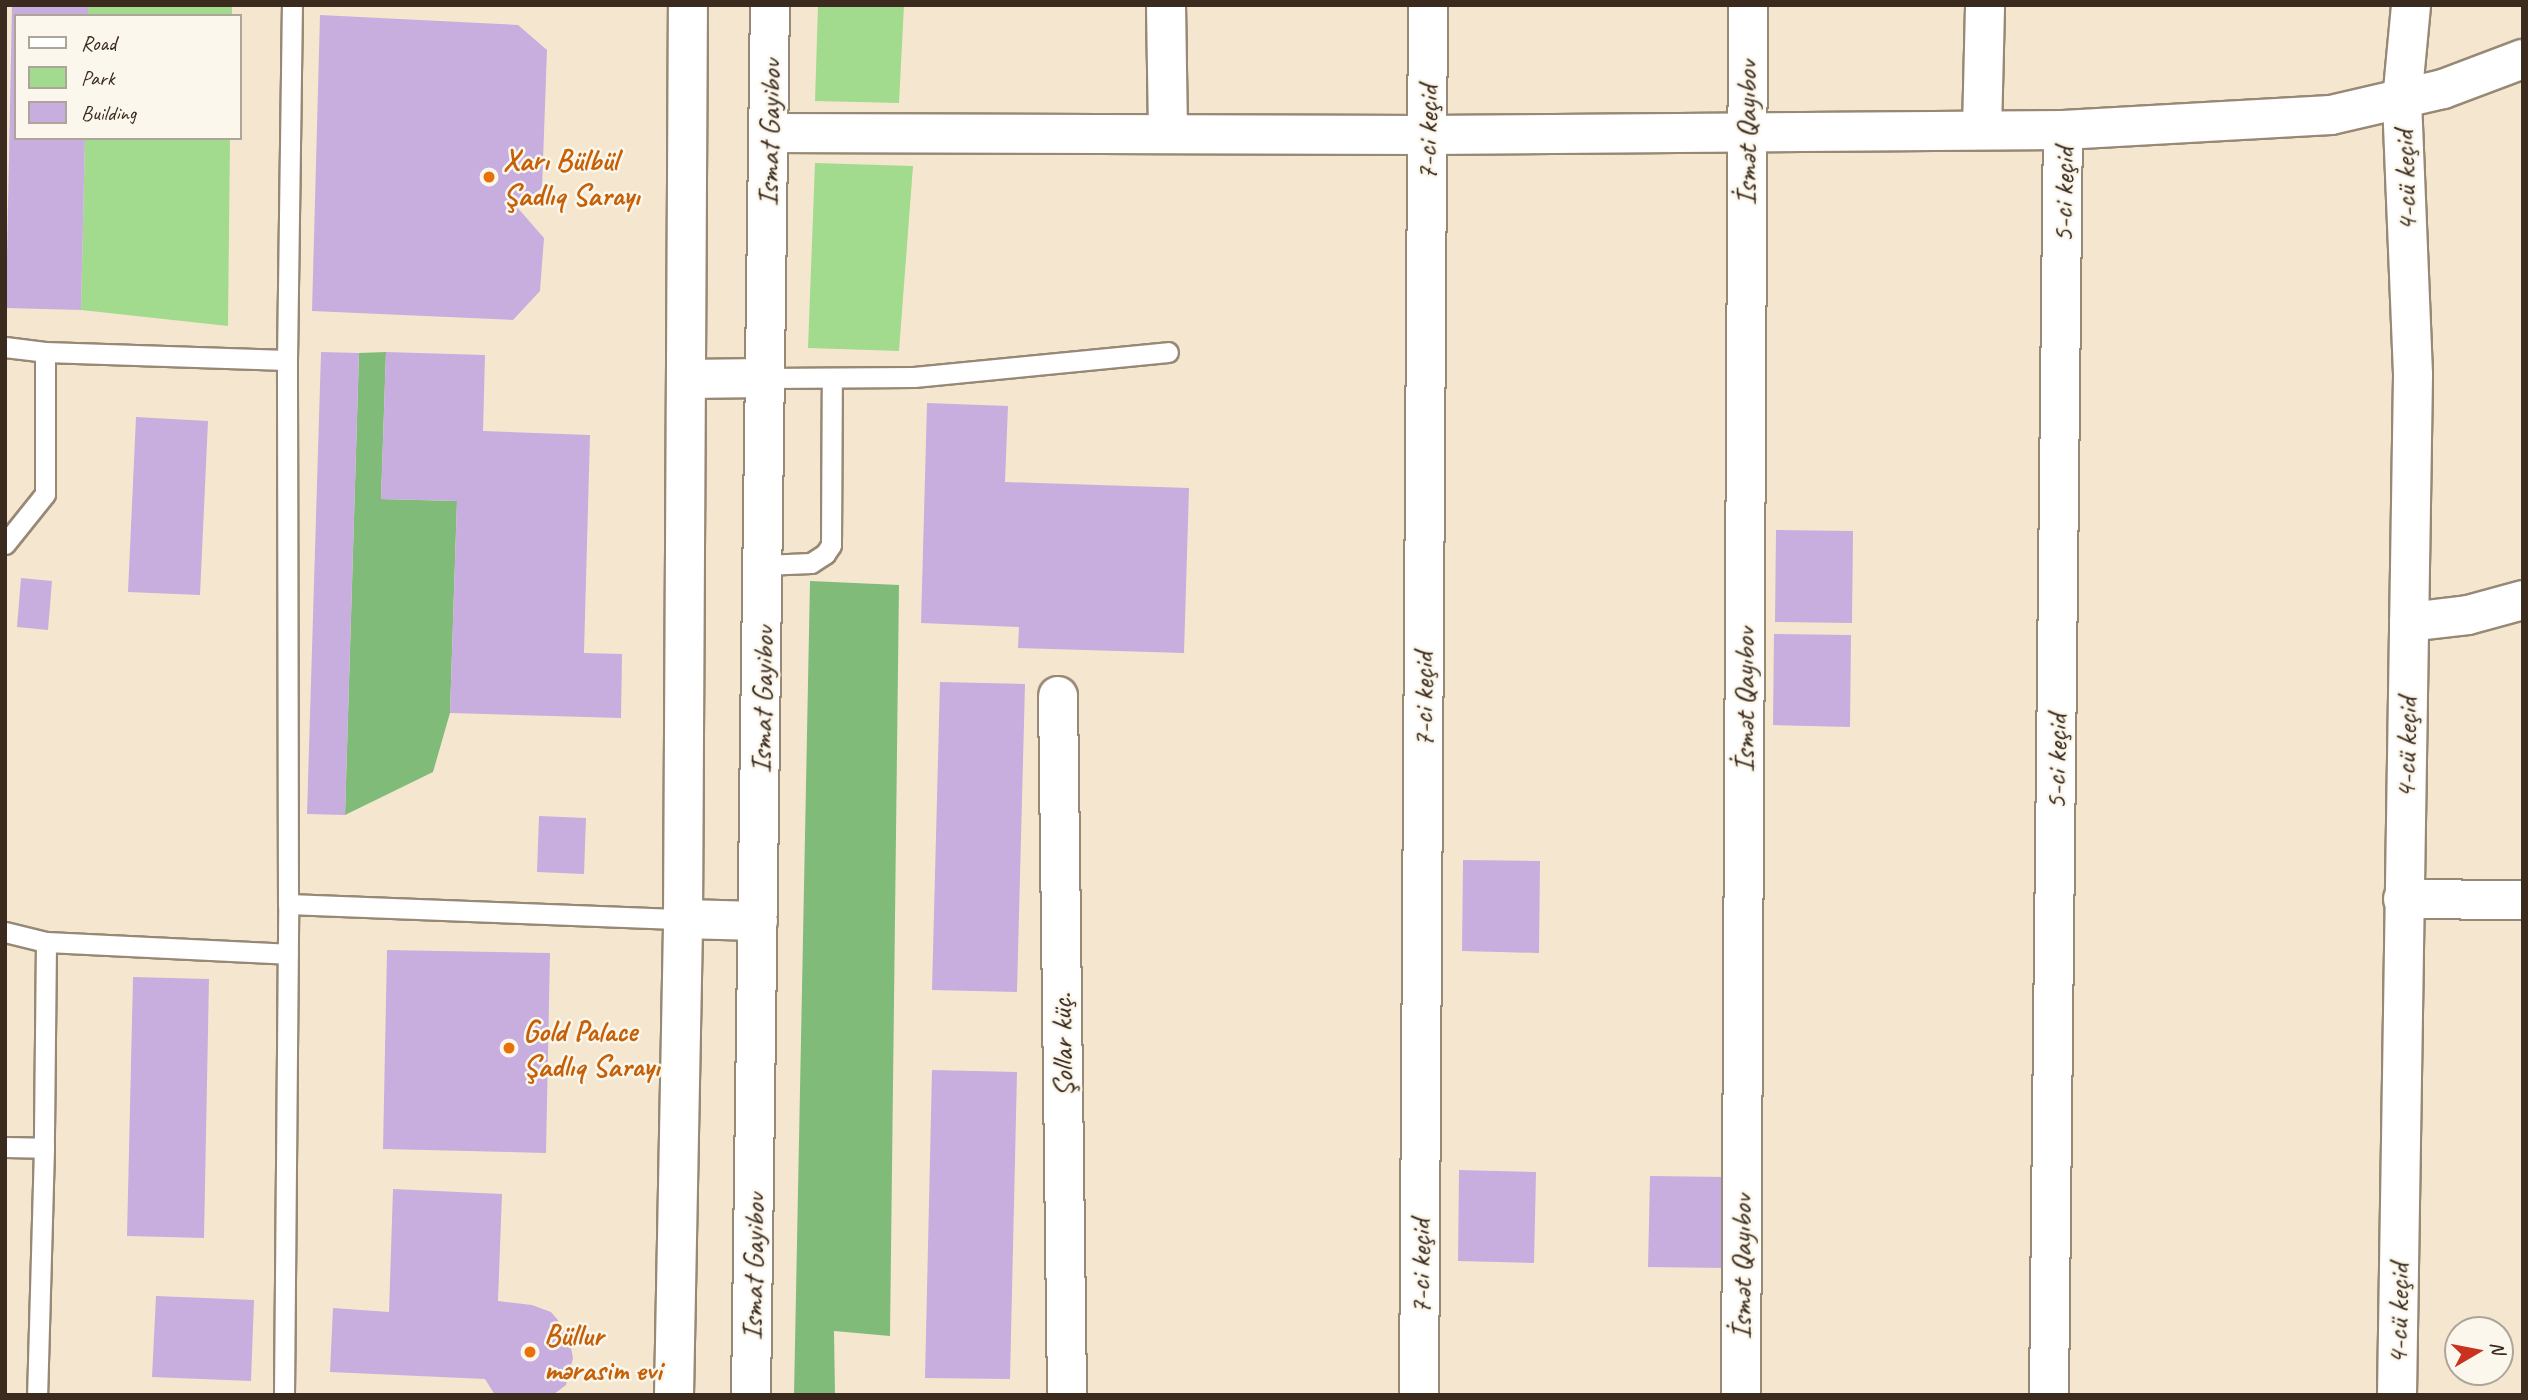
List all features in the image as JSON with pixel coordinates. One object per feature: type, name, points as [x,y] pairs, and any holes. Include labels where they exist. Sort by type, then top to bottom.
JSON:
[{"type":"street","points":[[674,1395],[683,919],[688,5]]},
{"type":"street","name":"Ismat Gayibov","points":[[751,1395],[770,5]]},
{"type":"street","points":[[1166,5],[1168,133]]},
{"type":"street","name":"7-ci keçid","points":[[1419,1395],[1428,5]]},
{"type":"street","name":"İsmət Qayıbov","points":[[1741,1395],[1748,5]]},
{"type":"street","points":[[1982,130],[1985,5]]},
{"type":"street","name":"4-cü keçid","points":[[2397,1395],[2413,374],[2402,101],[2410,5]]},
{"type":"street","points":[[770,132],[1427,135],[2063,130],[2330,116],[2402,101],[2443,89],[2523,59]]},
{"type":"street","name":"5-ci keçid","points":[[2049,1395],[2063,130]]},
{"type":"street","points":[[686,379],[765,378]]},
{"type":"street","points":[[2409,622],[2468,615],[2523,600]]},
{"type":"street","name":"Şollar küç.","points":[[1058,696],[1067,1395]]},
{"type":"street","points":[[2403,899],[2523,900]]},
{"type":"street","points":[[683,919],[758,921]]},
{"type":"lane","points":[[284,1395],[288,954],[287,360],[292,5]]},
{"type":"lane","points":[[5,347],[45,352],[287,360]]},
{"type":"lane","points":[[5,544],[45,494],[45,352]]},
{"type":"lane","points":[[765,378],[832,379],[969,373],[1168,352]]},
{"type":"lane","points":[[764,565],[811,563],[825,554],[831,545],[832,379]]},
{"type":"lane","points":[[288,904],[683,919]]},
{"type":"lane","points":[[5,932],[46,942],[288,954]]},
{"type":"lane","points":[[37,1395],[46,942]]},
{"type":"lane","points":[[5,1147],[44,1148]]},
{"type":"green space","points":[[88,5],[232,5],[232,14],[88,14]]},
{"type":"green space","points":[[818,5],[904,5],[899,103],[815,101]]},
{"type":"green space","points":[[85,140],[230,140],[228,326],[81,310]]},
{"type":"green space","points":[[815,163],[913,166],[899,351],[808,348]]},
{"type":"green space","points":[[386,352],[381,499],[457,501],[450,713],[433,772],[345,815],[359,353]]},
{"type":"green space","points":[[810,581],[899,585],[890,1336],[834,1331],[835,1395],[794,1395]]},
{"type":"building","points":[[12,5],[88,5],[88,14],[14,14],[14,140],[85,140],[81,310],[6,308]]},
{"type":"building","points":[[320,15],[518,25],[547,50],[542,188],[516,206],[544,238],[540,291],[513,320],[312,311]]},
{"type":"building","points":[[321,352],[359,353],[345,815],[307,814]]},
{"type":"building","points":[[386,352],[485,355],[483,431],[590,435],[584,653],[622,654],[621,718],[450,713],[457,501],[381,499]]},
{"type":"building","points":[[927,403],[1008,406],[1005,482],[1189,488],[1184,653],[1018,648],[1019,627],[921,623]]},
{"type":"building","points":[[136,417],[208,421],[200,595],[128,592]]},
{"type":"building","points":[[1776,530],[1853,531],[1852,623],[1775,622]]},
{"type":"building","points":[[21,578],[52,581],[48,630],[17,627]]},
{"type":"building","points":[[1774,634],[1851,635],[1850,727],[1773,725]]},
{"type":"building","points":[[940,682],[1025,684],[1017,992],[932,990]]},
{"type":"building","points":[[539,816],[586,818],[584,874],[537,872]]},
{"type":"building","points":[[1463,860],[1540,861],[1539,953],[1462,951]]},
{"type":"building","points":[[387,950],[550,953],[546,1153],[383,1149]]},
{"type":"building","points":[[133,977],[209,979],[204,1238],[127,1236]]},
{"type":"building","points":[[932,1070],[1017,1072],[1010,1379],[925,1378]]},
{"type":"building","points":[[1459,1170],[1536,1172],[1534,1263],[1458,1261]]},
{"type":"building","points":[[1650,1176],[1727,1177],[1726,1268],[1648,1267]]},
{"type":"building","points":[[393,1189],[502,1194],[498,1301],[532,1305],[551,1312],[568,1332],[573,1358],[566,1385],[553,1395],[495,1395],[485,1379],[330,1372],[333,1308],[389,1312]]},
{"type":"building","points":[[156,1296],[254,1300],[251,1381],[152,1377]]},
{"type":"place","name":"Xarı Bülbül Şadlıq Sarayı","points":[[489,177]]},
{"type":"place","name":"Gold Palace Şadlıq Sarayı","points":[[509,1048]]},
{"type":"place","name":"Büllur mərasim evi","points":[[530,1352]]}]
